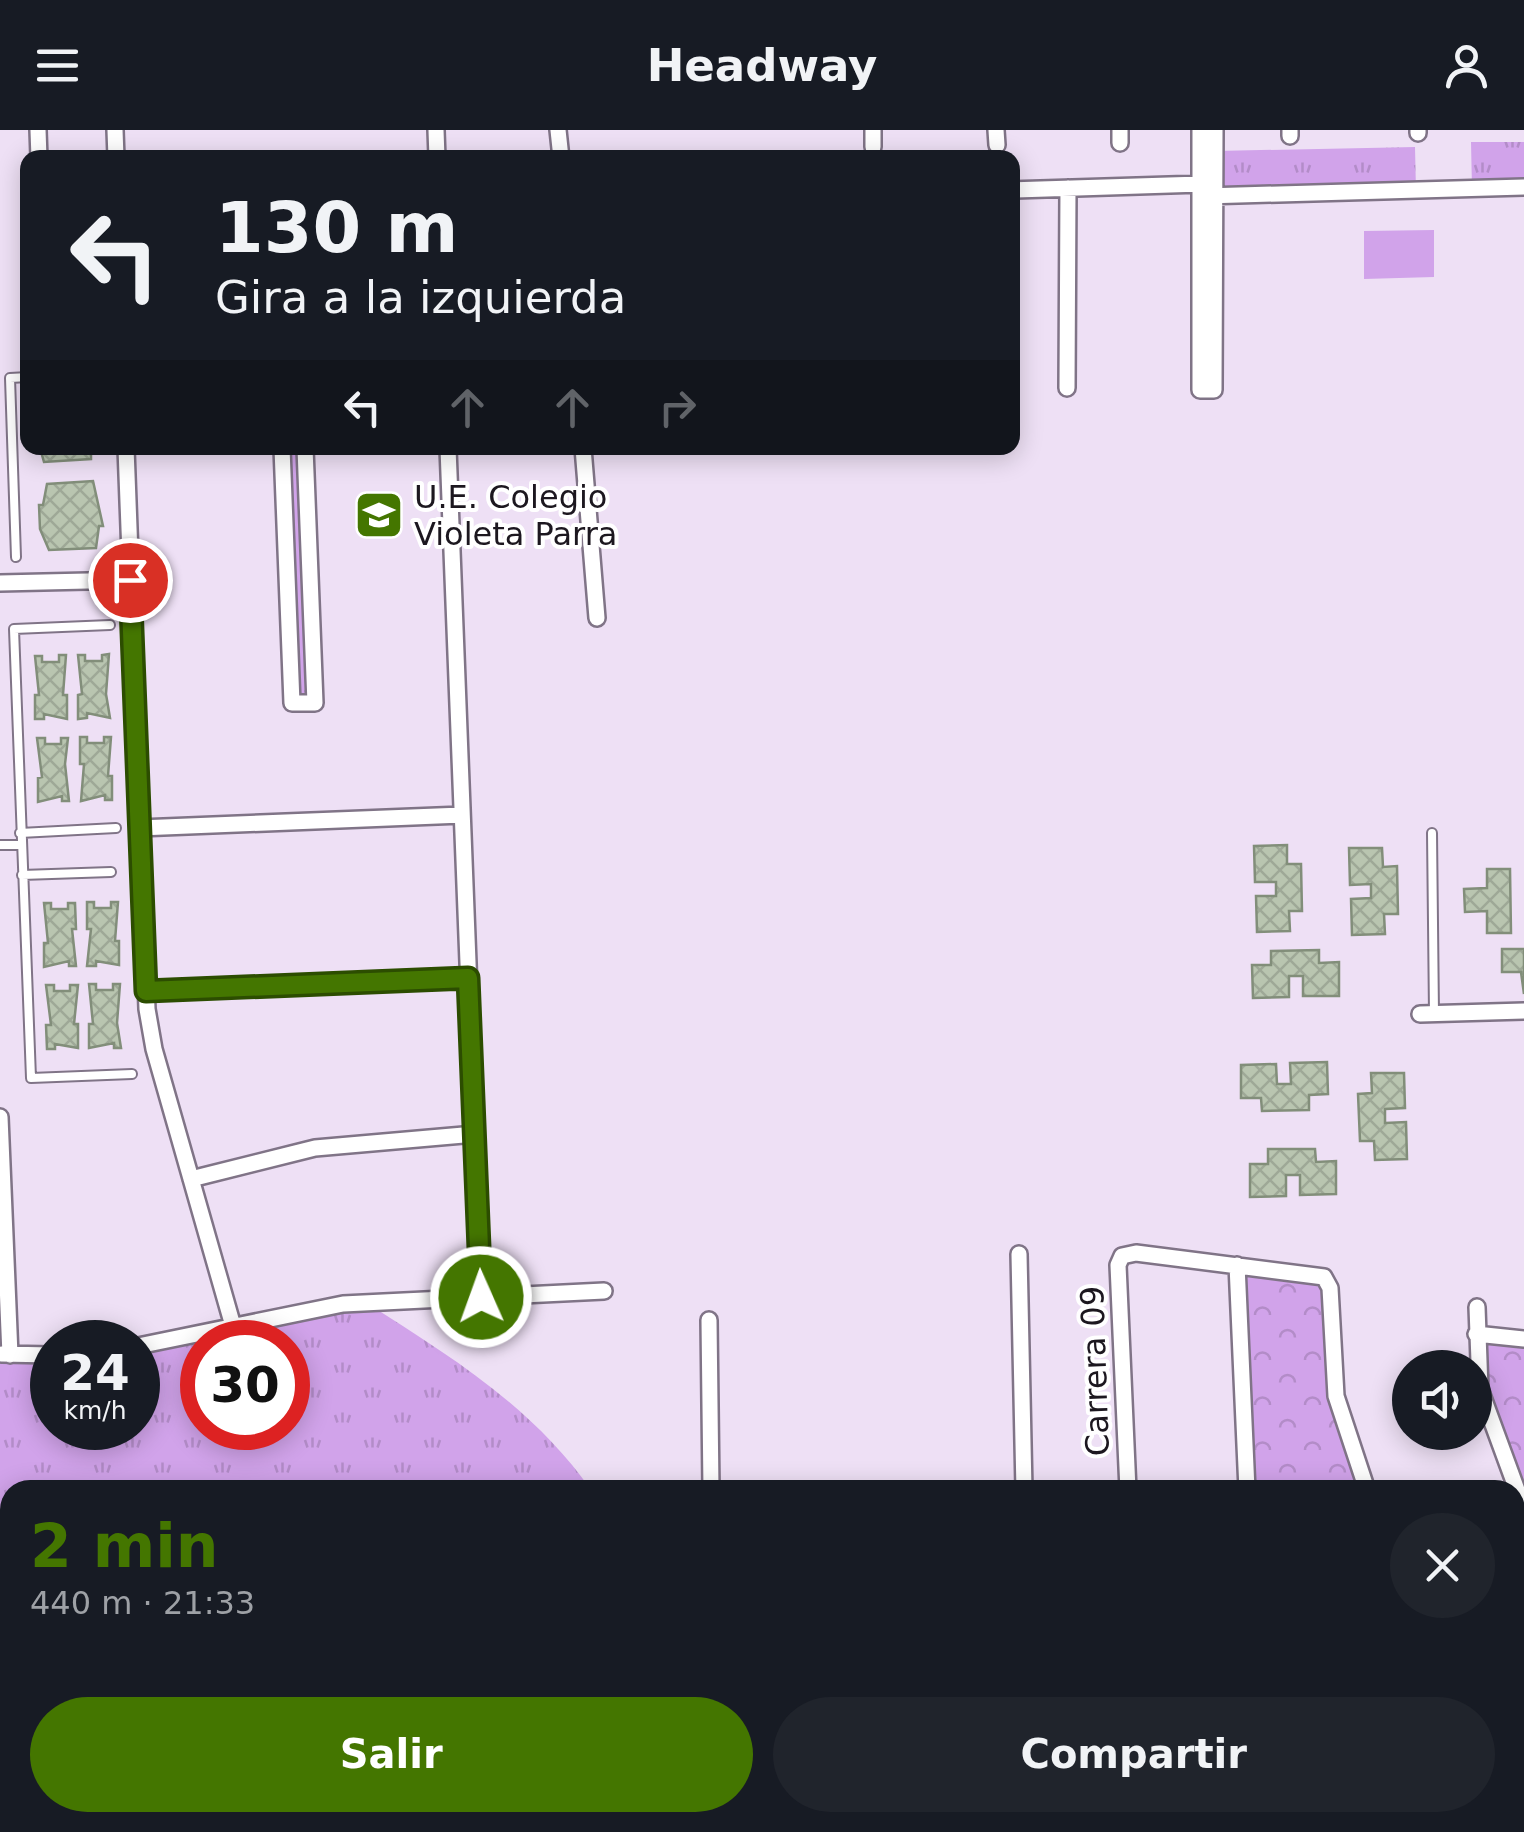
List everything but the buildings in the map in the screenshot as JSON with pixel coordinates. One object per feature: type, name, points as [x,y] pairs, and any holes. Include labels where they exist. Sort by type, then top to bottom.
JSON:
[{"type":"street","points":[[1200,130],[1205,192],[1214,390],[1200,390],[1205,192],[1215,130]]},
{"type":"street","points":[[1020,190],[1205,192],[1524,187]]},
{"type":"street","points":[[1067,388],[1068,188]]},
{"type":"street","points":[[126,455],[146,991],[154,1049],[231,1320]]},
{"type":"street","points":[[282,455],[292,704],[316,703],[306,455]]},
{"type":"street","points":[[448,455],[481,1297]]},
{"type":"street","points":[[584,455],[597,618]]},
{"type":"street","points":[[0,583],[130,580]]},
{"type":"street","points":[[139,828],[462,815]]},
{"type":"street","points":[[146,991],[468,978]]},
{"type":"street","points":[[1427,1014],[1524,1011]]},
{"type":"street","points":[[0,1117],[5,1355]]},
{"type":"street","points":[[191,1179],[315,1148],[474,1134]]},
{"type":"street","points":[[1019,1254],[1024,1480]]},
{"type":"street","name":"Carrera 09","points":[[1128,1480],[1118,1264],[1128,1254],[1237,1265]]},
{"type":"street","points":[[1247,1480],[1237,1265],[1319,1274],[1330,1288],[1336,1396],[1365,1480]]},
{"type":"street","points":[[263,1320],[343,1304],[604,1291]]},
{"type":"street","points":[[1476,1307],[1480,1389],[1513,1480]]},
{"type":"street","points":[[709,1320],[711,1480]]},
{"type":"street","points":[[1476,1334],[1524,1339]]},
{"type":"lane","points":[[16,557],[10,378],[20,377]]},
{"type":"lane","points":[[0,470],[14,470]]},
{"type":"lane","points":[[110,625],[14,629],[22,875],[32,1078],[132,1074]]},
{"type":"lane","points":[[20,833],[116,828]]},
{"type":"lane","points":[[1427,1014],[1432,833]]},
{"type":"lane","points":[[0,845],[21,846]]},
{"type":"lane","points":[[22,875],[111,872]]},
{"type":"green space","points":[[1471,142],[1524,142],[1524,187],[1472,189]]},
{"type":"green space","points":[[1415,147],[1416,191],[1215,196],[1215,151]]},
{"type":"green space","points":[[1434,230],[1434,277],[1364,279],[1364,231]]},
{"type":"green space","points":[[282,455],[305,455],[315,703],[292,703]]},
{"type":"green space","points":[[1237,1265],[1324,1277],[1332,1355],[1364,1480],[1247,1480]]},
{"type":"green space","points":[[365,1302],[488,1385],[543,1433],[583,1480],[0,1480],[0,1354],[30,1355],[30,1450],[160,1450],[160,1342],[180,1338],[180,1450],[310,1450],[310,1320],[272,1320]]},
{"type":"green space","points":[[1476,1334],[1524,1339],[1524,1480],[1513,1480],[1492,1423],[1492,1350],[1478,1350]]},
{"type":"place","name":"U.E. Colegio Violeta Parra","points":[[379,515]]},
{"type":"route","points":[[130,580],[146,991],[468,978],[481,1297]]}]
